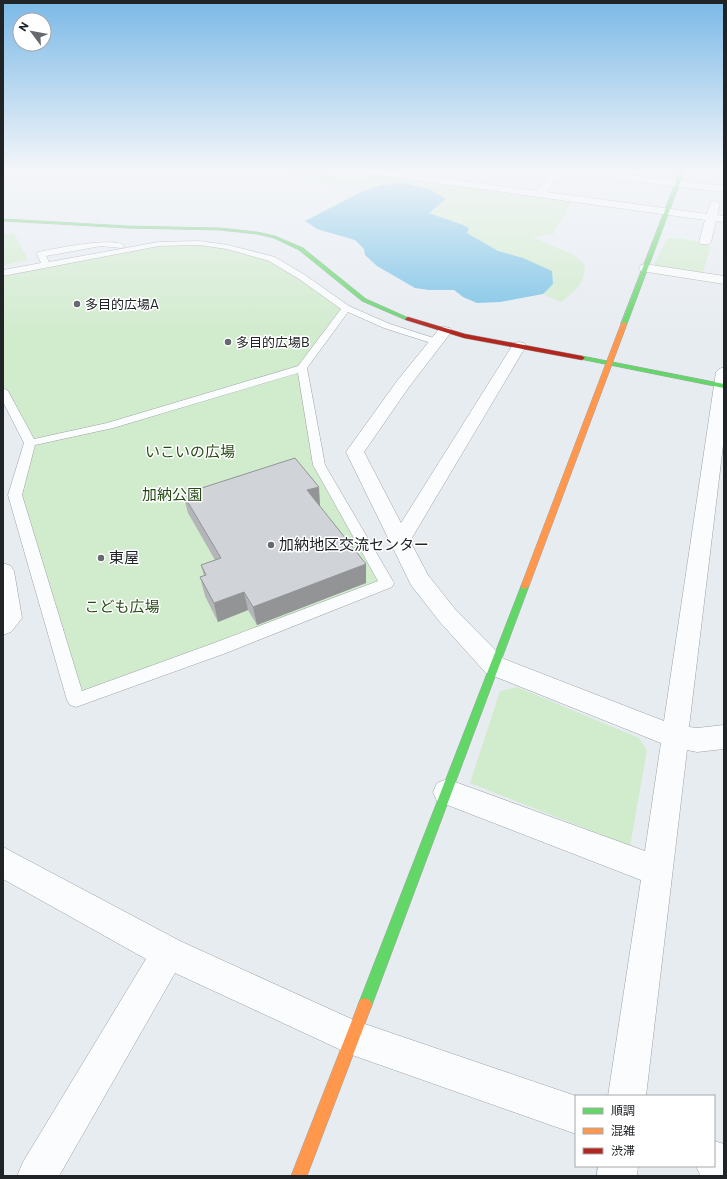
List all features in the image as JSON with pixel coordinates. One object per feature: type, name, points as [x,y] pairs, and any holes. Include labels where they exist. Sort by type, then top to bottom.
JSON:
[{"type":"street","points":[[74,224],[230,230],[275,237],[291,242],[305,250],[364,300],[416,322],[441,336],[519,346],[609,363],[723,381],[627,1095]]},
{"type":"street","points":[[299,1176],[495,666],[661,224]]},
{"type":"street","points":[[705,242],[709,224]]},
{"type":"street","points":[[645,268],[724,280]]},
{"type":"street","points":[[441,336],[403,384],[355,452],[401,540],[419,579],[447,616],[495,666],[676,737],[697,740],[724,737]]},
{"type":"street","points":[[401,540],[519,346]]},
{"type":"street","points":[[3,571],[11,618],[3,626]]},
{"type":"street","points":[[447,792],[657,871]]},
{"type":"street","points":[[3,862],[168,953],[352,1037],[575,1115]]},
{"type":"street","points":[[37,1176],[168,953]]},
{"type":"lane","points":[[3,273],[159,244],[199,243],[228,247],[272,259],[346,308],[387,326],[441,336]]},
{"type":"lane","points":[[46,265],[41,254],[100,244],[124,246],[127,250]]},
{"type":"lane","points":[[3,268],[34,262]]},
{"type":"lane","points":[[30,443],[108,426],[302,368],[346,308]]},
{"type":"lane","points":[[3,391],[30,443],[15,494],[76,700],[220,648],[387,583],[319,465],[302,368]]},
{"type":"green space","points":[[453,224],[559,224],[553,234],[532,237],[572,254],[585,264],[583,277],[579,286],[561,302],[543,294],[553,284],[523,258],[499,251],[481,243]]},
{"type":"green space","points":[[14,233],[28,260],[3,265],[3,235]]},
{"type":"green space","points":[[676,238],[699,242],[711,247],[702,274],[658,267],[654,264],[667,239]]},
{"type":"green space","name":"加納公園","points":[[199,243],[228,247],[272,259],[346,308],[302,368],[319,465],[387,583],[76,700],[15,495],[30,443],[3,391],[3,273],[159,244]]},
{"type":"green space","points":[[517,687],[639,738],[647,750],[630,846],[470,783],[500,691]]},
{"type":"water","points":[[310,224],[460,224],[469,228],[467,233],[498,251],[523,258],[552,271],[553,284],[543,294],[500,302],[477,303],[463,297],[454,290],[429,290],[415,288],[377,266],[365,255],[364,249],[355,240],[317,229]]},
{"type":"building","name":"加納地区交流センター","points":[[295,458],[319,487],[307,490],[366,564],[253,607],[244,592],[214,603],[200,577],[206,575],[201,565],[221,558],[183,494]]},
{"type":"traffic: fast","points":[[75,224],[220,229],[257,233],[275,237],[301,249],[364,300],[408,319]]},
{"type":"traffic: fast","points":[[624,324],[662,224]]},
{"type":"traffic: fast","points":[[582,358],[724,386]]},
{"type":"traffic: fast","points":[[365,1005],[525,586]]},
{"type":"traffic: slow","points":[[525,586],[624,324]]},
{"type":"traffic: slow","points":[[299,1176],[365,1005]]},
{"type":"traffic: jam","points":[[408,319],[464,336],[582,358]]},
{"type":"place","name":"多目的広場A","points":[[77,304]]},
{"type":"place","name":"多目的広場B","points":[[228,342]]},
{"type":"place","name":"加納地区交流センター","points":[[271,545]]},
{"type":"place","name":"東屋","points":[[101,558]]},
{"type":"park label","name":"いこいの広場","points":[[190,452]]},
{"type":"park label","name":"こども広場","points":[[122,607]]}]
